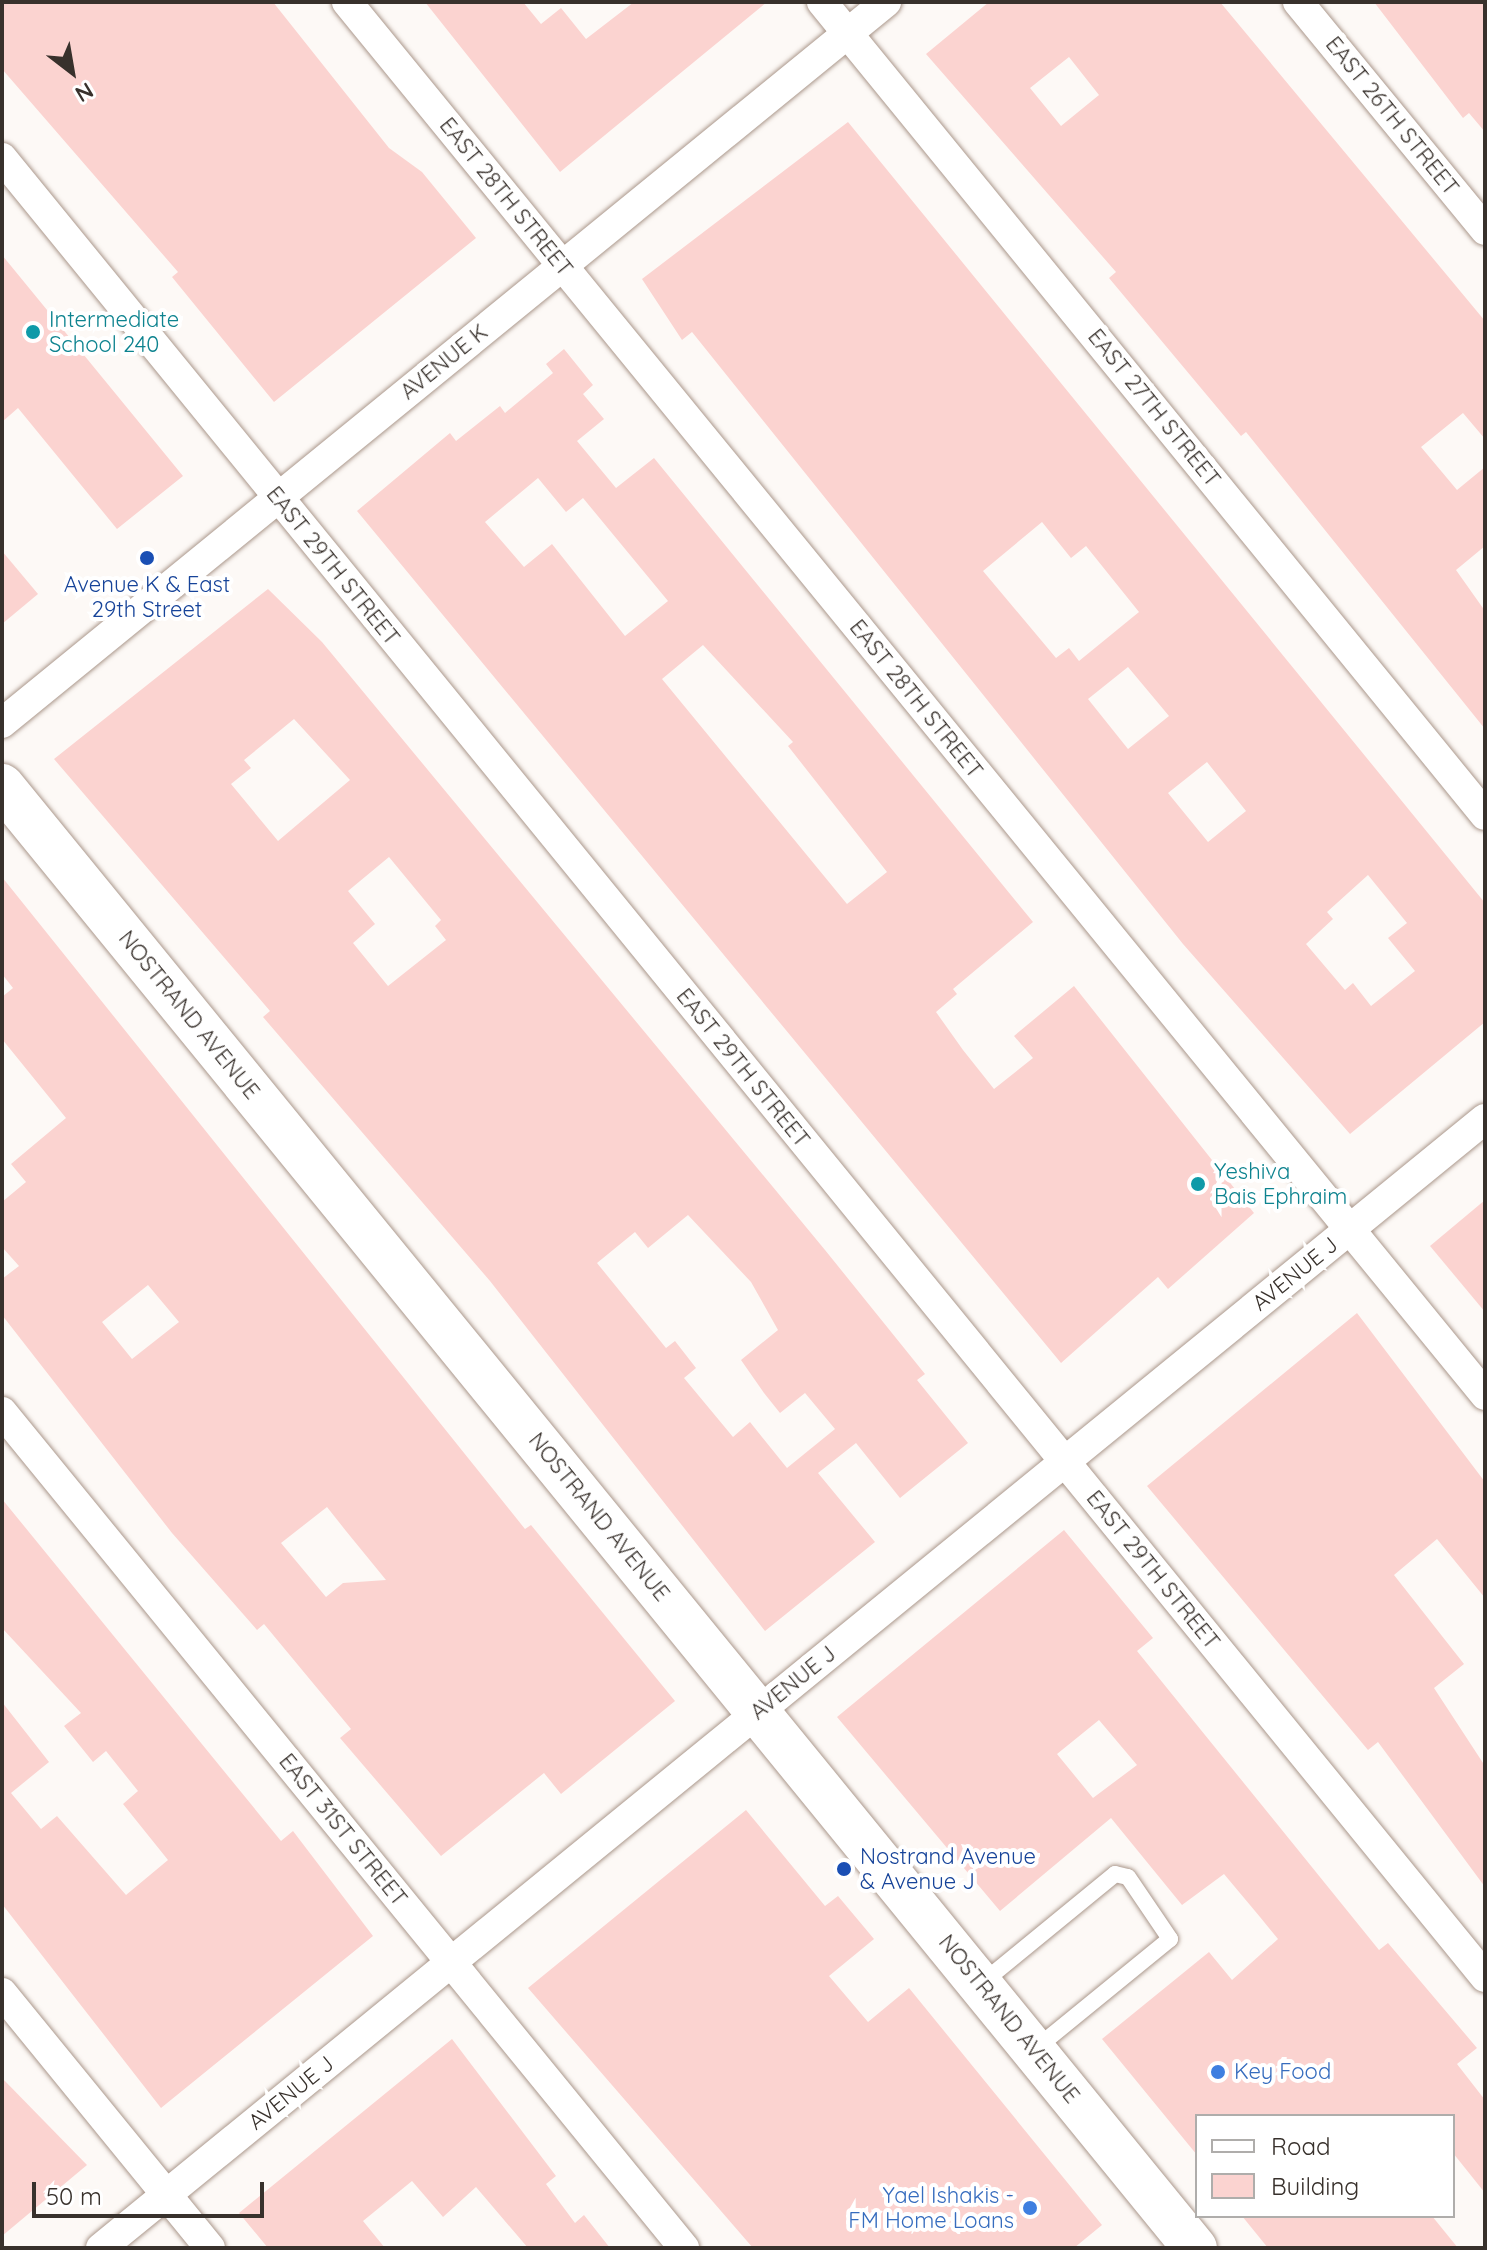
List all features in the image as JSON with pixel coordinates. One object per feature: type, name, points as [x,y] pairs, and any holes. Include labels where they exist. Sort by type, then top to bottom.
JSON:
[{"type":"main road","name":"NOSTRAND AVENUE","points":[[2,786],[1195,2248]]},
{"type":"street","name":"EAST 28TH STREET","points":[[347,2],[1485,1395]]},
{"type":"street","name":"EAST 27TH STREET","points":[[822,2],[1485,815]]},
{"type":"street","name":"AVENUE K","points":[[2,723],[886,2]]},
{"type":"street","name":"EAST 26TH STREET","points":[[1298,2],[1485,230]]},
{"type":"street","name":"EAST 29TH STREET","points":[[2,158],[1485,1977]]},
{"type":"street","name":"AVENUE J","points":[[101,2248],[1485,1119]]},
{"type":"street","name":"EAST 31ST STREET","points":[[2,1412],[684,2248]]},
{"type":"street","points":[[2,1993],[210,2248]]},
{"type":"lane","points":[[981,1984],[1115,1874],[1128,1877],[1170,1939],[1034,2050]]},
{"type":"building","points":[[2,2],[273,2],[389,148],[422,172],[476,238],[274,402],[172,277],[178,272],[2,69]]},
{"type":"building","points":[[425,2],[523,2],[541,24],[561,8],[586,39],[634,2],[767,2],[560,172]]},
{"type":"building","points":[[989,2],[1220,2],[1485,321],[1485,439],[1463,413],[1421,447],[1457,490],[1485,467],[1485,546],[1456,570],[1485,611],[1485,729],[1246,432],[1241,436],[1109,278],[1116,272],[926,54]],"holes":[[[1069,57],[1099,95],[1061,126],[1030,88]]]},
{"type":"building","points":[[1374,2],[1485,2],[1485,132],[1469,113],[1463,118]]},
{"type":"building","points":[[848,122],[1485,903],[1485,1022],[1350,1134],[1183,944],[692,332],[682,340],[642,279]],"holes":[[[1042,522],[1071,558],[1086,546],[1139,612],[1079,661],[1069,648],[1056,658],[983,571]],[[1128,667],[1169,716],[1128,749],[1088,699]],[[1207,762],[1246,811],[1208,842],[1168,793]],[[1368,875],[1407,923],[1388,938],[1415,971],[1371,1006],[1353,983],[1345,990],[1306,944],[1333,919],[1327,912]]]},
{"type":"building","name":"Intermediate School 240","points":[[2,255],[183,476],[117,529],[18,408],[2,422]]},
{"type":"building","points":[[564,349],[593,385],[583,394],[604,419],[577,441],[616,488],[654,458],[1033,922],[953,989],[957,994],[936,1012],[994,1089],[1033,1058],[1014,1036],[1074,986],[1254,1213],[1168,1289],[1158,1277],[1061,1363],[357,511],[450,433],[456,441],[500,406],[505,413],[553,373],[546,364]],"holes":[[[538,478],[566,512],[583,498],[668,601],[625,636],[552,544],[524,567],[485,522]],[[703,645],[793,742],[788,746],[887,872],[847,904],[662,679]]]},
{"type":"building","points":[[2,551],[38,594],[2,624]]},
{"type":"building","points":[[268,589],[322,642],[825,1250],[925,1374],[917,1380],[968,1443],[900,1498],[856,1443],[818,1473],[875,1542],[765,1631],[490,1281],[263,1017],[270,1011],[54,759]],"holes":[[[294,719],[350,780],[278,841],[231,784],[251,768],[244,760]],[[389,857],[441,920],[435,926],[446,940],[388,986],[353,943],[375,924],[348,891]],[[688,1215],[751,1282],[778,1330],[741,1360],[780,1413],[805,1393],[835,1429],[787,1468],[750,1422],[733,1437],[684,1378],[696,1368],[675,1341],[666,1348],[597,1263],[635,1232],[648,1248]]]},
{"type":"building","points":[[2,877],[525,1529],[531,1525],[675,1701],[561,1794],[544,1773],[441,1856],[340,1738],[351,1729],[264,1624],[257,1630],[172,1533],[2,1315],[2,1279],[19,1266],[2,1247],[2,1202],[26,1182],[11,1164],[66,1118],[2,1039],[2,997],[13,988],[2,974]],"holes":[[[148,1285],[179,1322],[132,1359],[102,1322]],[[327,1507],[346,1531],[386,1580],[343,1583],[326,1597],[281,1543]]]},
{"type":"building","points":[[1485,1200],[1485,1312],[1430,1246]]},
{"type":"building","points":[[1357,1313],[1485,1482],[1485,1598],[1437,1539],[1394,1575],[1464,1664],[1434,1688],[1485,1766],[1485,1887],[1378,1742],[1368,1750],[1147,1486]]},
{"type":"building","points":[[2,1499],[281,1841],[293,1831],[373,1936],[161,2108],[2,1904],[2,1702],[49,1762],[11,1793],[41,1829],[57,1816],[126,1895],[168,1860],[123,1804],[138,1791],[106,1751],[93,1762],[64,1726],[81,1713],[2,1628]]},
{"type":"building","points":[[1064,1530],[1153,1638],[1137,1651],[1379,1950],[1388,1943],[1477,2048],[1457,2064],[1485,2100],[1485,2193],[1455,2156],[1455,2114],[1195,2114],[1195,2153],[1102,2039],[1209,1952],[1232,1980],[1278,1939],[1224,1874],[1182,1905],[1111,1818],[1000,1911],[837,1717]],"holes":[[[1099,1720],[1137,1765],[1093,1798],[1057,1754]]]},
{"type":"building","points":[[746,1810],[825,1906],[838,1896],[874,1939],[829,1976],[868,2022],[909,1988],[1102,2225],[1074,2248],[753,2248],[528,1988]]},
{"type":"building","points":[[452,2039],[556,2176],[546,2184],[575,2223],[584,2215],[610,2248],[528,2248],[476,2187],[443,2217],[412,2181],[363,2221],[385,2248],[268,2248],[239,2213]]},
{"type":"building","points":[[2,2078],[87,2165],[2,2236]]},
{"type":"building","points":[[1244,2218],[1434,2218],[1458,2248],[1268,2248]]},
{"type":"place","name":"Intermediate School 240","points":[[33,332]]},
{"type":"place","name":"Avenue K & East 29th Street","points":[[147,558]]},
{"type":"place","name":"Yeshiva Bais Ephraim","points":[[1198,1184]]},
{"type":"place","name":"Nostrand Avenue & Avenue J","points":[[844,1869]]},
{"type":"place","name":"Key Food","points":[[1218,2072]]},
{"type":"place","name":"Yael Ishakis - FM Home Loans","points":[[1030,2208]]}]
